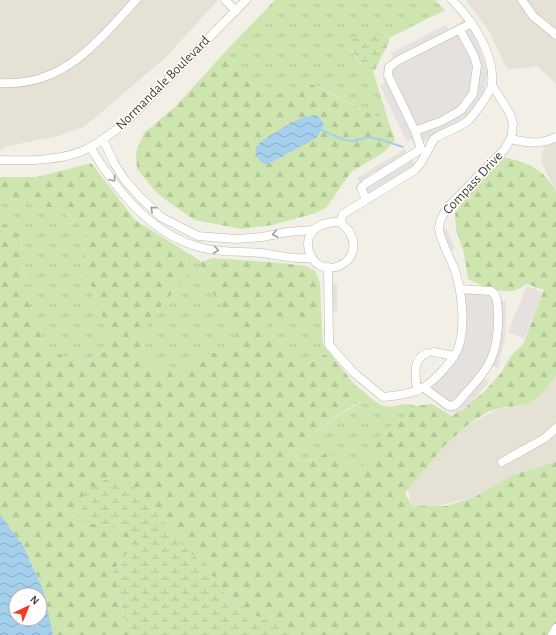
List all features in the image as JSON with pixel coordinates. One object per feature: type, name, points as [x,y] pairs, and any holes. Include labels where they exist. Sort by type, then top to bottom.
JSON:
[{"type":"street","points":[[0,83],[17,83],[35,80],[67,67],[82,56],[136,0]]},
{"type":"street","points":[[225,0],[236,11]]},
{"type":"street","name":"Normandale Boulevard","points":[[0,160],[32,160],[50,158],[81,151],[103,139],[131,117],[246,0]]},
{"type":"street","points":[[366,199],[361,188],[365,184],[423,152],[435,139],[469,120],[483,101],[492,85],[492,73],[484,47],[472,23],[452,0]]},
{"type":"street","points":[[522,0],[533,16],[556,35]]},
{"type":"street","points":[[340,222],[343,214],[415,170],[423,152],[415,131],[388,75],[389,67],[398,60],[472,23]]},
{"type":"street","points":[[415,131],[442,121],[461,110],[473,94],[477,66],[474,56],[460,30]]},
{"type":"street","name":"Compass Drive","points":[[420,389],[435,379],[454,356],[458,350],[461,339],[462,308],[460,289],[455,270],[439,229],[442,216],[449,206],[504,150],[511,139],[513,124],[510,114],[492,85]]},
{"type":"street","points":[[511,139],[529,143],[539,143],[556,137]]},
{"type":"street","points":[[103,139],[114,163],[124,179],[140,197],[161,217],[198,236],[236,239],[262,237],[288,232],[313,230],[322,224],[340,222]]},
{"type":"street","points":[[90,147],[129,201],[151,223],[181,241],[203,248],[226,251],[262,253],[299,260],[312,258]]},
{"type":"street","points":[[313,230],[309,238],[308,248],[312,258],[321,266],[338,267],[347,262],[353,252],[354,243],[350,232],[340,222]]},
{"type":"street","points":[[328,267],[329,346],[353,372],[383,397],[406,394],[420,389]]},
{"type":"street","points":[[420,389],[449,406],[455,405],[476,383],[492,358],[497,340],[498,329],[497,300],[495,294],[491,291],[460,289]]},
{"type":"street","points":[[420,389],[416,364],[421,355],[430,353],[454,356]]},
{"type":"street","points":[[502,462],[545,438],[556,428]]},
{"type":"street","points":[[552,635],[556,628]]},
{"type":"shaded area","points":[[0,0],[218,0],[165,58],[84,127],[58,136],[8,146],[0,151]]},
{"type":"shaded area","points":[[466,0],[556,0],[556,84],[537,66],[507,69],[489,31]]},
{"type":"shaded area","points":[[464,20],[478,42],[487,72],[484,93],[472,112],[457,125],[415,146],[412,139],[407,142],[380,86],[384,84],[384,66],[393,58],[391,53],[446,25],[449,30]]},
{"type":"shaded area","points":[[556,136],[556,192],[541,161],[544,146]]},
{"type":"shaded area","points":[[405,149],[416,167],[367,196],[357,178]]},
{"type":"shaded area","points":[[446,228],[455,248],[450,251],[441,231]]},
{"type":"shaded area","points":[[331,283],[337,283],[337,313],[331,313]]},
{"type":"shaded area","points":[[527,286],[543,292],[524,338],[508,332]]},
{"type":"shaded area","points":[[465,288],[488,289],[501,301],[506,301],[505,338],[498,368],[493,366],[484,377],[489,382],[464,410],[451,413],[443,409],[425,394],[457,360],[463,338]]},
{"type":"shaded area","points":[[556,376],[556,490],[515,475],[475,497],[436,506],[412,506],[408,489],[445,444],[466,426],[498,409],[526,405],[539,397]]},
{"type":"green space","points":[[275,0],[435,0],[445,10],[389,38],[384,35],[349,44],[352,52],[361,64],[373,71],[389,123],[313,84],[284,95],[256,88],[225,52]]},
{"type":"green space","points":[[375,34],[384,35],[389,38],[389,40],[388,45],[375,70],[371,71],[359,62],[349,44],[351,39]]},
{"type":"green space","points":[[225,52],[256,88],[284,95],[312,84],[389,123],[395,140],[383,153],[351,172],[327,207],[316,213],[272,225],[242,229],[195,220],[156,192],[137,169],[136,152],[144,133],[176,106]]},
{"type":"green space","points":[[504,157],[521,162],[540,172],[546,177],[556,192],[556,376],[539,397],[526,405],[504,407],[487,412],[466,426],[445,445],[405,493],[412,506],[446,506],[475,497],[513,475],[556,462],[556,635],[305,635],[254,615],[225,594],[203,563],[186,549],[164,524],[87,523],[111,525],[129,533],[131,548],[113,571],[124,617],[134,635],[53,635],[48,611],[48,587],[42,587],[24,547],[0,514],[0,223],[4,224],[20,235],[26,292],[45,345],[63,356],[87,363],[103,350],[107,333],[100,308],[82,263],[88,231],[60,210],[0,197],[0,177],[37,177],[91,163],[135,220],[188,253],[186,277],[150,319],[142,338],[145,357],[159,368],[181,368],[198,359],[237,345],[236,327],[219,301],[198,276],[202,262],[212,258],[282,263],[306,266],[315,271],[320,283],[321,309],[313,320],[291,314],[270,318],[265,329],[282,345],[291,360],[304,366],[329,352],[355,385],[360,401],[299,442],[292,453],[299,461],[316,460],[326,453],[339,458],[359,470],[371,460],[378,441],[393,424],[408,416],[416,406],[432,404],[452,416],[483,393],[501,373],[510,357],[523,344],[544,290],[527,284],[513,291],[501,291],[468,279],[464,253],[456,230],[455,213],[466,196]]},
{"type":"green space","points":[[0,197],[60,210],[88,231],[82,263],[100,308],[107,333],[103,350],[87,363],[63,356],[45,345],[26,292],[20,235],[4,224],[0,223]]},
{"type":"green space","points":[[188,253],[202,262],[198,276],[219,301],[236,327],[237,346],[221,350],[198,359],[181,368],[159,368],[145,357],[142,338],[150,319],[186,277]]},
{"type":"green space","points":[[321,309],[323,344],[329,352],[304,366],[291,360],[282,345],[265,329],[270,318],[291,314],[313,319]]},
{"type":"green space","points":[[355,385],[373,400],[384,406],[391,407],[407,404],[416,406],[408,416],[393,424],[378,441],[371,460],[359,470],[339,458],[299,461],[292,452],[299,442],[360,402]]},
{"type":"green space","points":[[108,478],[135,488],[186,549],[203,563],[225,594],[254,615],[305,635],[134,635],[124,617],[113,571],[131,548],[129,533],[111,525],[87,523],[73,510],[86,491]]},
{"type":"water","points":[[315,115],[320,118],[324,125],[316,138],[270,163],[264,164],[257,158],[256,148],[262,141],[296,121]]},
{"type":"water","points":[[0,514],[24,547],[42,587],[8,587],[8,627],[48,627],[48,611],[53,635],[0,635]]},
{"type":"waterway","points":[[321,130],[345,140],[353,141],[369,137],[403,147]]}]
